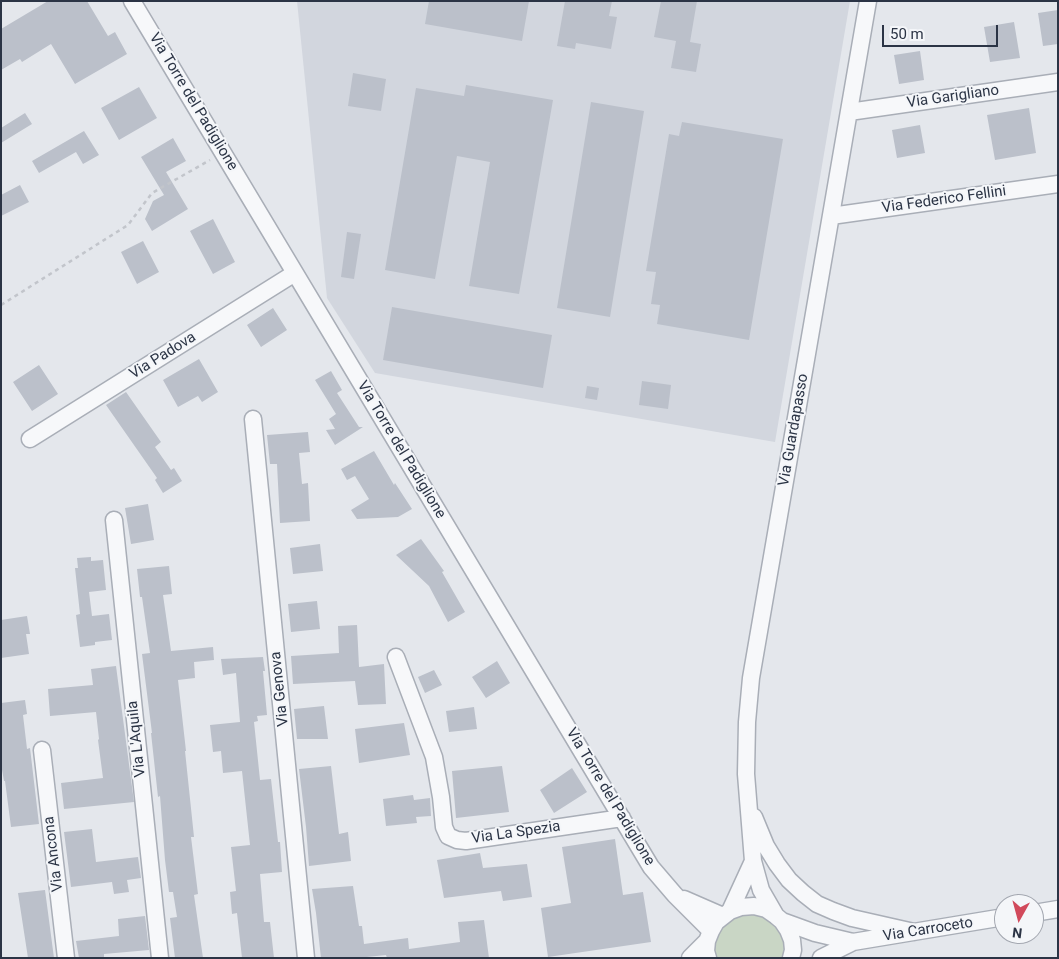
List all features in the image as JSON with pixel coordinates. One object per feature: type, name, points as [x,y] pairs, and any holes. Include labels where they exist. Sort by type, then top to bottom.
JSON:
[{"type":"street","name":"Via Torre del Padiglione","points":[[132,1],[651,867],[709,936]]},
{"type":"street","name":"Via Guardapasso","points":[[792,958],[792,940],[788,930],[761,890],[752,861],[746,774],[747,722],[752,667],[868,1]]},
{"type":"street","name":"Via Garigliano","points":[[849,112],[1058,82]]},
{"type":"street","name":"Via Federico Fellini","points":[[831,216],[1058,184]]},
{"type":"street","name":"Via Padova","points":[[30,439],[295,273]]},
{"type":"street","name":"Via Genova","points":[[253,419],[306,958]]},
{"type":"street","name":"Via L'Aquila","points":[[114,520],[160,958]]},
{"type":"street","name":"Via La Spezia","points":[[396,657],[434,757],[444,827],[448,836],[466,841],[622,818]]},
{"type":"street","name":"Via Ancona","points":[[42,750],[66,958]]},
{"type":"street","points":[[747,801],[766,846],[786,875],[803,893],[817,904],[832,911],[870,923],[914,932]]},
{"type":"street","name":"Via Guardapasso","points":[[709,936],[716,922],[726,913],[752,861]]},
{"type":"street","name":"Via Torre del Padiglione","points":[[675,895],[726,913]]},
{"type":"street","name":"Via Carroceto","points":[[726,913],[741,907],[754,906],[815,933],[853,942]]},
{"type":"street","points":[[1044,911],[1058,909]]},
{"type":"street","name":"Via Carroceto","points":[[821,958],[853,942],[994,920]]},
{"type":"street","points":[[690,958],[709,936]]},
{"type":"street","points":[[708,958],[706,951],[709,936]]},
{"type":"path","points":[[1,305],[128,225],[152,193],[223,152]]},
{"type":"shaded area","points":[[297,1],[850,1],[775,442],[375,373],[327,298]]},
{"type":"green space","points":[[747,914],[765,918],[779,930],[783,938],[783,958],[716,958],[715,943],[723,926],[738,916]]},
{"type":"building","points":[[48,1],[87,1],[108,36],[115,32],[127,54],[75,84],[51,44],[22,62],[20,59],[1,70],[1,29]]},
{"type":"building","points":[[429,1],[529,1],[522,41],[425,24]]},
{"type":"building","points":[[565,1],[612,1],[609,16],[617,17],[611,49],[576,43],[575,49],[557,46]]},
{"type":"building","points":[[661,1],[697,1],[690,42],[701,44],[696,72],[671,68],[676,41],[654,37]]},
{"type":"building","points":[[1058,10],[1058,44],[1043,46],[1038,13]]},
{"type":"building","points":[[1014,22],[1020,58],[990,62],[984,27]]},
{"type":"building","points":[[920,51],[924,80],[899,84],[894,55]]},
{"type":"building","points":[[353,73],[386,79],[381,111],[348,106]]},
{"type":"building","points":[[466,85],[553,100],[519,294],[469,286],[490,162],[457,156],[435,279],[385,270],[416,88],[464,96]]},
{"type":"building","points":[[139,87],[157,118],[119,140],[101,108]]},
{"type":"building","points":[[591,102],[644,111],[610,317],[557,308]]},
{"type":"building","points":[[1029,108],[1036,153],[995,160],[987,115]]},
{"type":"building","points":[[25,113],[32,124],[1,143],[1,128]]},
{"type":"building","points":[[682,122],[783,139],[749,340],[657,324],[660,305],[651,304],[656,272],[646,271],[669,134],[679,136]]},
{"type":"building","points":[[920,125],[925,153],[897,158],[892,130]]},
{"type":"building","points":[[84,131],[99,155],[83,164],[76,152],[39,173],[32,161]]},
{"type":"building","points":[[173,138],[186,161],[166,172],[188,209],[152,231],[145,219],[153,201],[164,195],[141,157]]},
{"type":"building","points":[[20,185],[29,202],[1,216],[1,195]]},
{"type":"building","points":[[213,219],[235,262],[213,274],[190,231]]},
{"type":"building","points":[[347,232],[361,234],[354,279],[341,277]]},
{"type":"building","points":[[143,241],[159,272],[137,284],[121,252]]},
{"type":"building","points":[[392,307],[552,335],[543,388],[383,360]]},
{"type":"building","points":[[273,308],[287,330],[261,347],[247,325]]},
{"type":"building","points":[[199,359],[218,392],[202,402],[198,396],[178,407],[163,380]]},
{"type":"building","points":[[39,365],[58,394],[32,411],[13,382]]},
{"type":"building","points":[[331,371],[342,390],[337,393],[359,427],[363,427],[335,445],[326,430],[335,429],[329,419],[336,414],[315,380]]},
{"type":"building","points":[[642,381],[671,385],[668,409],[639,405]]},
{"type":"building","points":[[587,386],[599,388],[597,400],[585,398]]},
{"type":"building","points":[[126,392],[161,442],[155,447],[171,470],[174,468],[182,481],[163,493],[155,480],[157,478],[106,405]]},
{"type":"building","points":[[308,432],[310,452],[299,453],[302,484],[308,483],[310,521],[280,523],[277,464],[270,464],[267,435]]},
{"type":"building","points":[[374,451],[394,485],[395,483],[412,509],[398,517],[357,519],[351,510],[369,499],[355,476],[347,480],[341,469]]},
{"type":"building","points":[[148,504],[154,540],[131,544],[125,508]]},
{"type":"building","points":[[421,539],[444,571],[442,572],[465,612],[448,622],[429,586],[396,555]]},
{"type":"building","points":[[320,544],[323,571],[293,574],[290,548]]},
{"type":"building","points":[[91,557],[91,561],[103,560],[106,590],[89,592],[92,616],[109,614],[112,640],[95,642],[95,645],[80,647],[76,615],[80,614],[75,568],[78,568],[77,558]]},
{"type":"building","points":[[169,566],[172,594],[163,595],[171,651],[213,647],[214,660],[194,662],[195,678],[178,680],[194,837],[191,837],[198,894],[194,895],[203,958],[175,958],[170,918],[177,917],[173,892],[169,892],[160,796],[158,797],[142,654],[150,653],[137,569]]},
{"type":"building","points":[[317,601],[320,629],[291,632],[288,604]]},
{"type":"building","points":[[27,616],[30,634],[26,634],[29,654],[1,658],[1,620]]},
{"type":"building","points":[[357,625],[359,667],[384,664],[386,704],[358,705],[355,681],[293,684],[291,656],[339,653],[338,626]]},
{"type":"building","points":[[263,657],[267,715],[257,716],[258,721],[254,722],[260,780],[271,779],[278,842],[280,842],[282,872],[260,874],[264,922],[270,922],[274,958],[242,958],[237,913],[232,914],[230,892],[236,891],[231,847],[250,845],[242,771],[223,773],[221,751],[213,752],[210,725],[240,722],[236,673],[223,675],[221,659]]},
{"type":"building","points":[[497,661],[510,683],[486,698],[472,677]]},
{"type":"building","points":[[116,666],[134,802],[64,809],[61,783],[103,778],[96,712],[50,716],[48,689],[93,685],[91,669]]},
{"type":"building","points":[[434,670],[442,685],[425,693],[418,677]]},
{"type":"building","points":[[25,700],[27,714],[23,715],[27,749],[30,748],[39,824],[11,827],[1,764],[1,703]]},
{"type":"building","points":[[324,706],[328,739],[297,739],[294,709]]},
{"type":"building","points":[[474,707],[477,729],[449,732],[446,711]]},
{"type":"building","points":[[404,723],[410,755],[359,763],[355,729]]},
{"type":"building","points":[[331,766],[339,834],[348,832],[351,861],[309,866],[299,769]]},
{"type":"building","points":[[502,766],[509,812],[456,818],[452,771]]},
{"type":"building","points":[[572,768],[587,792],[554,813],[540,790]]},
{"type":"building","points":[[413,795],[414,800],[430,798],[431,816],[416,817],[417,823],[386,826],[383,799]]},
{"type":"building","points":[[92,829],[96,862],[138,857],[141,878],[127,880],[129,892],[114,894],[112,882],[71,887],[64,832]]},
{"type":"building","points":[[615,839],[623,895],[643,892],[651,942],[548,957],[541,908],[571,903],[562,847]]},
{"type":"building","points":[[480,853],[483,868],[527,864],[532,897],[503,901],[501,891],[444,898],[437,860]]},
{"type":"building","points":[[353,886],[359,926],[362,926],[364,944],[408,938],[409,949],[460,942],[458,922],[484,920],[489,958],[387,958],[386,955],[357,958],[321,958],[312,889]]},
{"type":"building","points":[[45,890],[54,958],[28,958],[18,893]]},
{"type":"building","points":[[145,916],[149,950],[104,954],[104,958],[79,958],[76,941],[119,936],[118,919]]}]
